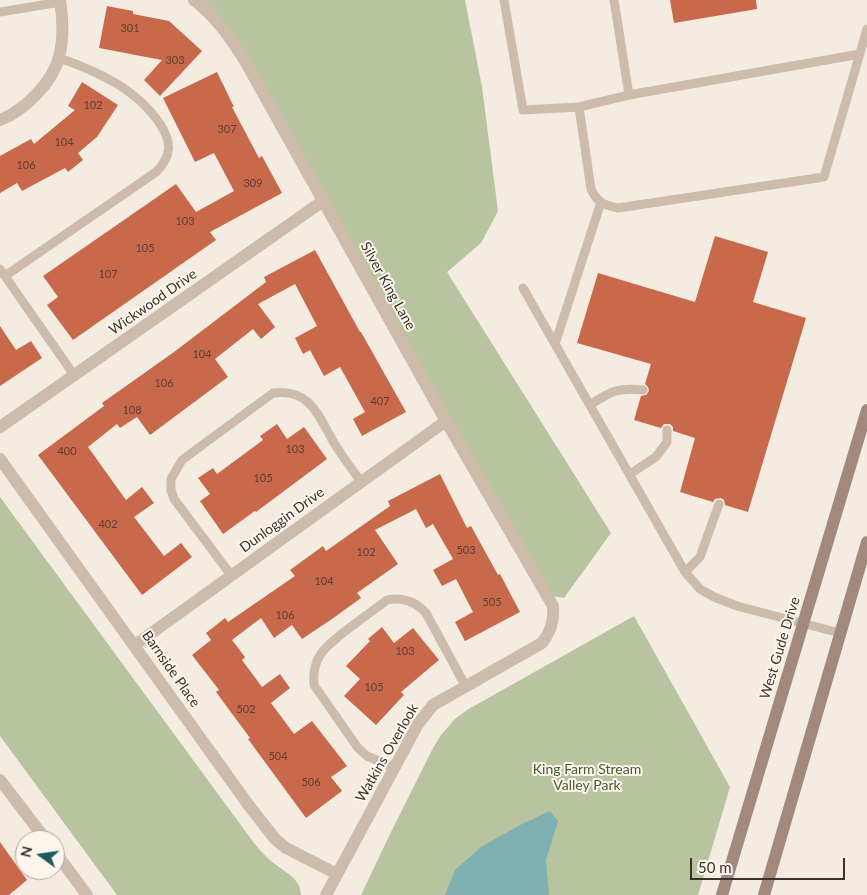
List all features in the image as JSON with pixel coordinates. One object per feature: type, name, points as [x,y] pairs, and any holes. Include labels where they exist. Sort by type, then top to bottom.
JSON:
[{"type":"main road","name":"West Gude Drive","points":[[722,895],[867,410]]},
{"type":"main road","points":[[764,895],[867,542]]},
{"type":"street","name":"Silver King Lane","points":[[194,0],[211,13],[244,59],[446,421],[547,594]]},
{"type":"street","points":[[0,120],[34,98],[50,77],[60,58],[63,34],[60,1]]},
{"type":"street","name":"Wickwood Drive","points":[[0,427],[323,201]]},
{"type":"street","name":"Dunloggin Drive","points":[[135,645],[446,421]]},
{"type":"street","name":"Barnside Place","points":[[0,459],[247,803],[275,839],[286,848],[337,874]]},
{"type":"street","name":"Watkins Overlook","points":[[326,895],[418,724],[433,705],[465,685],[542,643],[550,632],[554,618],[553,606],[547,594]]},
{"type":"street","points":[[2,786],[38,830]]},
{"type":"street","points":[[65,865],[87,895]]},
{"type":"lane","points":[[504,0],[523,110],[579,106],[629,95],[860,54]]},
{"type":"lane","points":[[614,0],[629,95]]},
{"type":"lane","points":[[0,12],[60,1]]},
{"type":"lane","points":[[579,106],[591,189],[596,199],[608,206],[618,208],[824,177],[867,29]]},
{"type":"lane","points":[[60,58],[86,67],[138,98],[153,113],[164,129],[168,138],[169,148],[165,163],[156,172],[2,273],[74,375]]},
{"type":"lane","points":[[555,344],[601,202]]},
{"type":"lane","points":[[523,288],[685,572],[700,588],[714,598],[736,606],[840,634]]},
{"type":"lane","points":[[590,404],[607,393],[626,388],[643,390]]},
{"type":"lane","points":[[231,575],[174,499],[170,490],[171,479],[182,460],[273,393],[285,391],[295,394],[306,400],[314,408],[335,444],[361,482]]},
{"type":"lane","points":[[630,474],[656,457],[667,442],[667,430]]},
{"type":"lane","points":[[685,572],[700,558],[719,504]]},
{"type":"lane","points":[[395,768],[367,756],[358,748],[314,685],[315,664],[326,647],[387,600],[407,600],[418,605],[426,613],[465,685]]},
{"type":"green space","points":[[194,0],[465,0],[482,87],[498,211],[481,243],[447,272],[611,533],[564,598],[547,595],[244,59]]},
{"type":"green space","points":[[0,497],[254,843],[268,859],[294,879],[298,884],[301,895],[117,895],[0,736]]},
{"type":"green space","name":"King Farm Stream Valley Park","points":[[634,616],[730,787],[698,895],[361,895],[433,748],[455,719],[467,710]]},
{"type":"water","points":[[550,811],[558,821],[546,860],[549,895],[445,895],[455,870],[481,847]]},
{"type":"building","points":[[670,0],[756,0],[757,9],[674,23]]},
{"type":"building","points":[[107,6],[133,11],[133,14],[169,21],[202,51],[160,96],[144,80],[162,60],[99,48]]},
{"type":"building","points":[[217,72],[234,107],[232,107],[259,158],[262,156],[282,193],[210,232],[216,240],[73,340],[47,305],[58,297],[43,276],[176,184],[196,212],[234,191],[214,153],[195,162],[163,98]]},
{"type":"building","points":[[82,82],[118,105],[97,137],[78,153],[83,160],[68,172],[65,168],[22,191],[17,183],[0,193],[0,156],[31,139],[34,144],[75,110],[68,106]]},
{"type":"building","points":[[715,236],[768,252],[753,302],[806,318],[748,512],[725,505],[724,500],[721,498],[715,499],[713,502],[680,492],[695,438],[673,431],[673,427],[670,424],[664,424],[661,428],[634,420],[641,396],[646,395],[649,391],[645,384],[651,364],[577,343],[598,273],[695,302]]},
{"type":"building","points":[[315,250],[406,412],[362,436],[353,419],[365,412],[340,367],[324,376],[310,350],[303,354],[295,338],[317,326],[295,284],[258,304],[275,327],[261,339],[253,329],[215,359],[228,377],[150,435],[137,417],[120,428],[117,424],[88,447],[126,500],[142,487],[154,503],[134,517],[164,556],[181,543],[192,557],[142,595],[38,455],[104,406],[102,403],[174,352],[266,282],[264,277]]},
{"type":"building","points":[[0,326],[16,350],[31,341],[42,358],[0,386]]},
{"type":"building","points":[[277,424],[287,439],[304,427],[327,459],[223,534],[200,501],[210,494],[198,478],[213,468],[217,474],[263,440],[260,436]]},
{"type":"building","points":[[440,474],[467,528],[471,526],[520,612],[465,641],[455,622],[473,612],[456,579],[442,586],[433,570],[453,559],[433,524],[426,528],[416,509],[375,530],[398,564],[357,593],[361,598],[332,619],[302,639],[292,625],[274,638],[261,618],[232,640],[245,657],[242,660],[262,687],[280,674],[290,688],[271,703],[294,734],[312,721],[347,766],[331,777],[342,791],[306,818],[248,739],[250,738],[216,692],[219,690],[192,655],[211,640],[206,633],[225,618],[228,622],[295,576],[290,570],[323,546],[326,551],[390,506],[388,501]]},
{"type":"building","points":[[382,627],[394,643],[413,628],[439,660],[401,692],[404,695],[376,725],[344,696],[360,679],[346,666],[370,641],[368,639]]},
{"type":"building","points":[[0,842],[15,863],[15,880],[27,880],[9,895],[0,895]]}]
